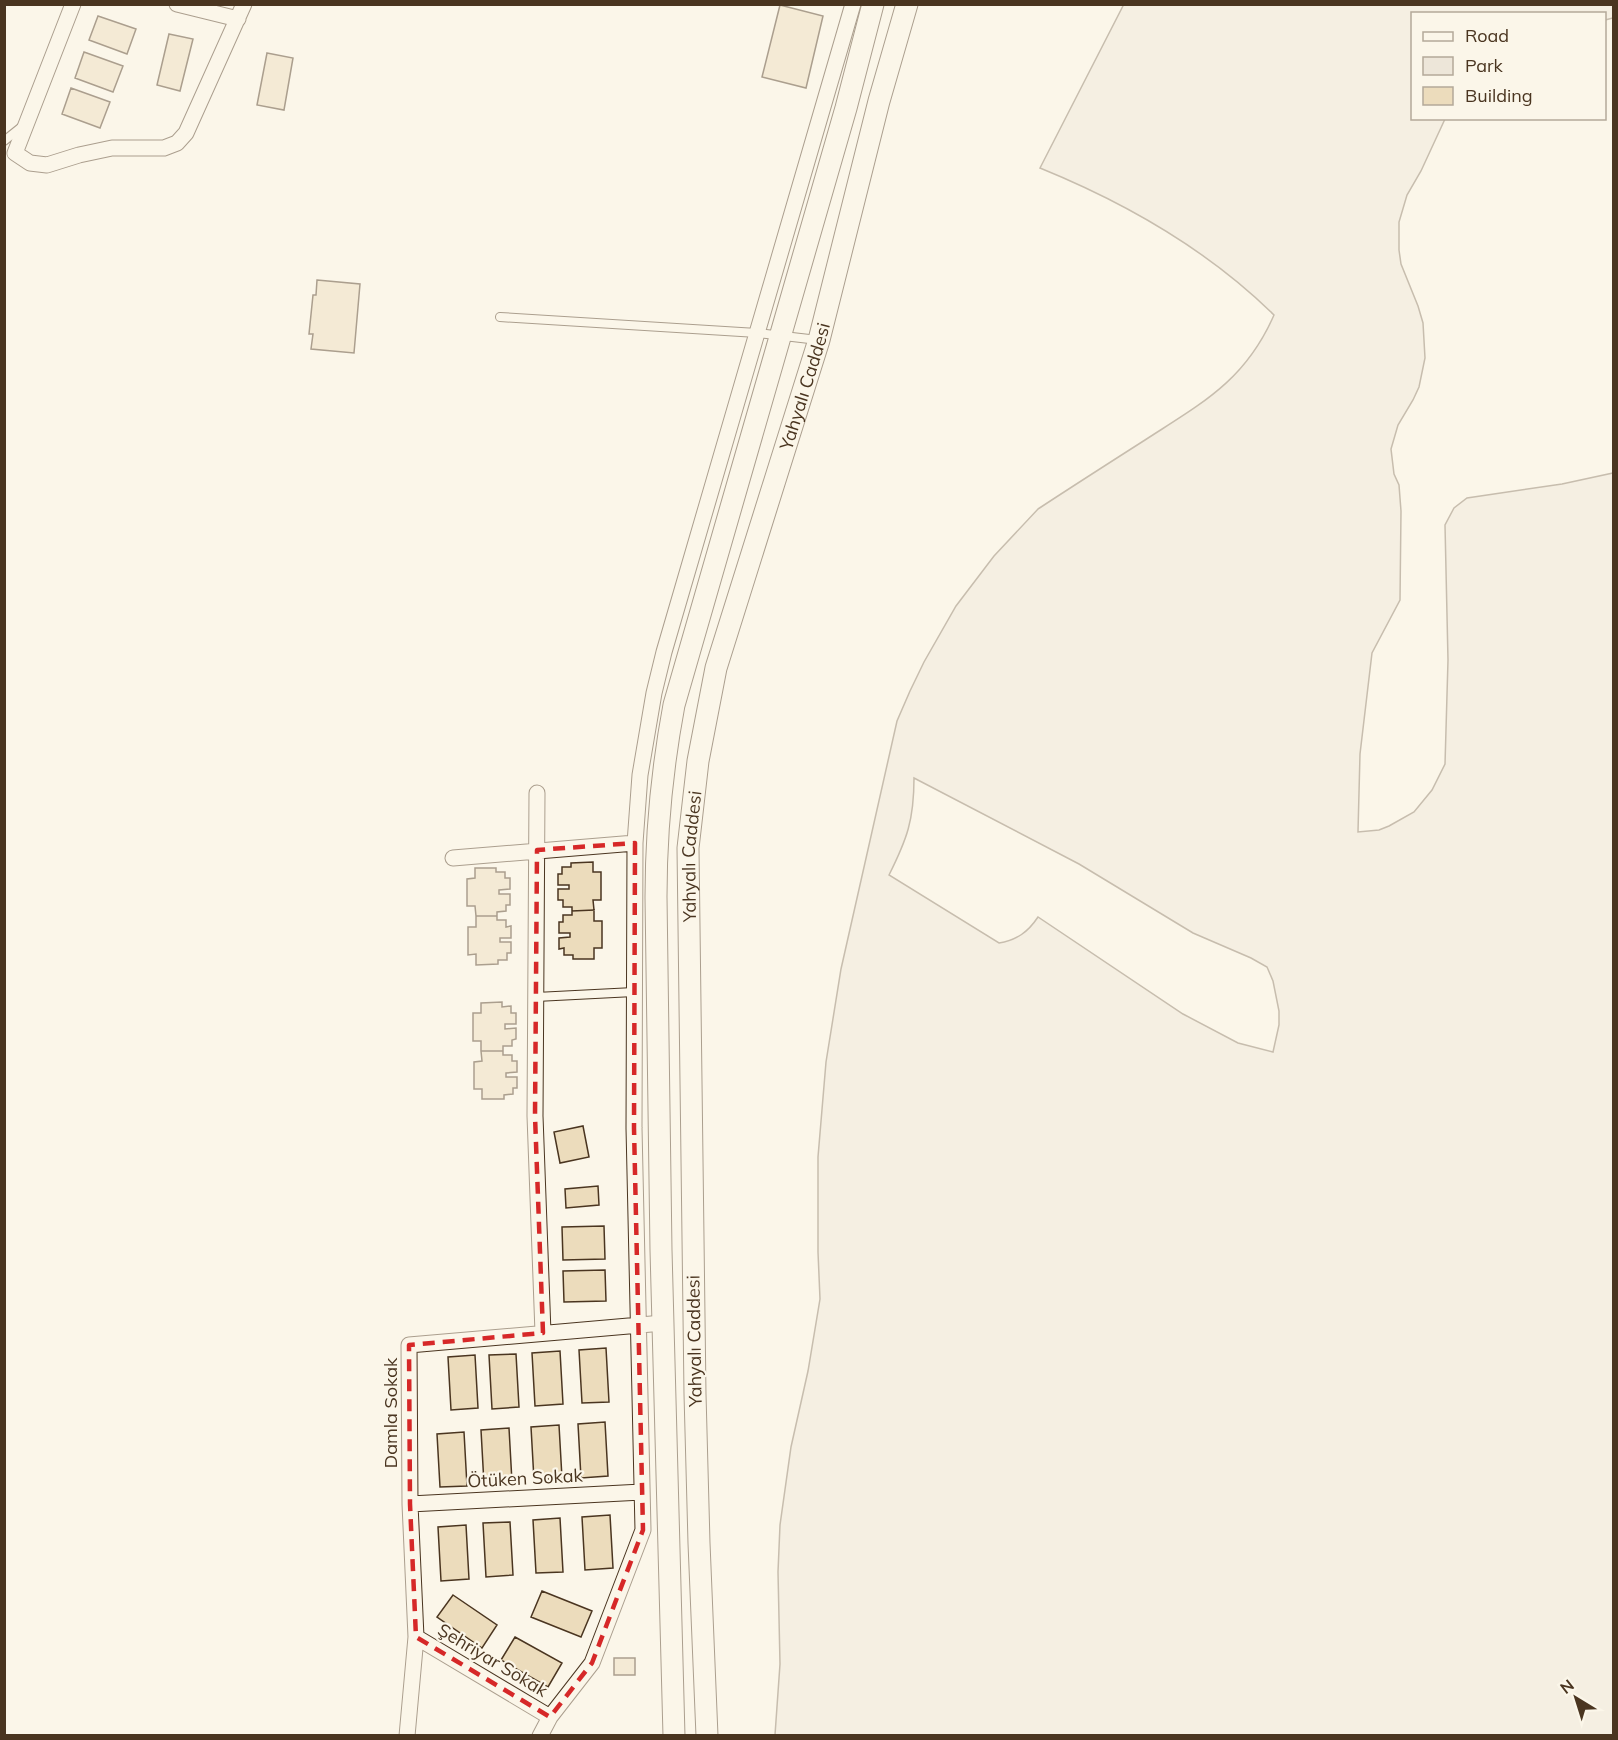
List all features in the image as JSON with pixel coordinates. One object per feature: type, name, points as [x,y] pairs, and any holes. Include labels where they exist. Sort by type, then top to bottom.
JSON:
[{"type":"main road","name":"Yahyalı Caddesi","points":[[674,1736],[663,1323],[656,897],[662,782],[674,705],[843,120],[873,4]]},
{"type":"main road","name":"Yahyalı Caddesi","points":[[708,1736],[696,1428],[688,848],[698,761],[716,668],[819,340],[879,101],[907,4]]},
{"type":"street","points":[[73,4],[26,124],[10,147],[30,163],[47,165],[95,151],[135,147],[164,148],[177,143],[186,133],[241,12],[177,4]]},
{"type":"street","points":[[540,1736],[550,1717],[592,1664],[643,1530],[634,1128],[635,843],[640,775],[654,693],[675,610],[853,4]]},
{"type":"street","points":[[537,793],[535,1116],[543,1333]]},
{"type":"street","points":[[453,858],[635,843]]},
{"type":"street","name":"Damla Sokak","points":[[407,1736],[416,1637],[410,1504],[410,1345],[663,1323]]},
{"type":"street","name":"Ötüken Sokak","points":[[410,1504],[642,1492]]},
{"type":"street","name":"Şehriyar Sokak","points":[[416,1637],[550,1717]]},
{"type":"lane","points":[[500,317],[757,333],[819,340]]},
{"type":"lane","points":[[536,997],[634,992]]},
{"type":"highlighted area","points":[[635,843],[634,1128],[643,1530],[592,1663],[550,1717],[416,1637],[410,1504],[409,1345],[543,1333],[535,1116],[537,850]]},
{"type":"green space","points":[[1124,4],[1613,5],[1613,18],[1606,20],[1606,12],[1411,12],[1411,120],[1445,120],[1407,195],[1399,222],[1401,264],[1423,323],[1425,358],[1419,387],[1398,425],[1391,449],[1394,474],[1399,485],[1401,511],[1400,600],[1372,653],[1360,754],[1358,832],[1379,830],[1414,812],[1432,790],[1445,764],[1448,660],[1445,525],[1454,508],[1467,498],[1562,484],[1613,473],[1613,1735],[775,1735],[780,1664],[778,1572],[780,1525],[791,1447],[808,1371],[820,1299],[818,1157],[826,1062],[841,969],[897,721],[924,662],[956,606],[994,556],[1038,509],[1185,414],[1220,388],[1250,357],[1274,315],[1221,269],[1193,249],[1134,212],[1040,168]],"holes":[[[914,778],[1079,864],[1193,933],[1267,967],[1273,981],[1279,1011],[1279,1025],[1273,1052],[1238,1043],[1183,1014],[1038,917],[1022,935],[999,943],[889,875],[911,818]]]},
{"type":"building","points":[[780,5],[823,16],[806,88],[762,77]]},
{"type":"building","points":[[98,16],[136,29],[127,54],[89,40]]},
{"type":"building","points":[[169,34],[193,39],[180,91],[157,85]]},
{"type":"building","points":[[84,52],[123,66],[113,92],[75,78]]},
{"type":"building","points":[[267,53],[293,58],[284,110],[257,105]]},
{"type":"building","points":[[71,88],[110,102],[100,128],[62,114]]},
{"type":"building","points":[[317,280],[360,284],[354,353],[311,349],[313,334],[309,334]]},
{"type":"building","points":[[593,862],[593,872],[601,872],[601,900],[593,900],[594,910],[572,911],[572,907],[563,907],[563,900],[558,900],[558,889],[569,889],[569,885],[558,885],[558,874],[562,874],[562,867],[571,867],[571,863]]},
{"type":"building","points":[[475,868],[496,868],[496,872],[505,872],[505,878],[510,878],[510,889],[499,890],[499,894],[510,894],[510,905],[506,905],[506,911],[497,912],[497,916],[476,916],[475,906],[467,906],[467,879],[475,878]]},
{"type":"building","points":[[594,910],[594,921],[602,921],[602,948],[594,948],[594,959],[573,959],[573,955],[564,955],[564,948],[559,949],[559,938],[570,937],[570,933],[559,933],[559,922],[563,922],[563,915],[572,915],[572,911]]},
{"type":"building","points":[[476,916],[497,916],[497,920],[506,920],[506,927],[511,926],[511,938],[500,938],[500,942],[511,942],[511,953],[507,953],[507,960],[498,960],[498,964],[476,965],[476,954],[468,955],[468,927],[476,927]]},
{"type":"building","points":[[502,1002],[502,1007],[511,1006],[511,1013],[516,1013],[516,1024],[505,1024],[505,1029],[516,1028],[516,1039],[512,1040],[512,1046],[503,1046],[503,1051],[481,1051],[481,1041],[473,1041],[473,1013],[481,1013],[481,1003]]},
{"type":"building","points":[[481,1051],[503,1051],[503,1055],[512,1055],[512,1061],[517,1061],[517,1072],[506,1073],[506,1077],[517,1077],[517,1088],[513,1088],[513,1094],[504,1095],[504,1099],[482,1099],[482,1089],[474,1089],[474,1062],[482,1061]]},
{"type":"building","points":[[583,1126],[589,1157],[560,1163],[554,1132]]},
{"type":"building","points":[[598,1186],[599,1205],[566,1208],[565,1189]]},
{"type":"building","points":[[604,1226],[605,1259],[563,1260],[562,1227]]},
{"type":"building","points":[[605,1270],[606,1301],[564,1302],[563,1271]]},
{"type":"building","points":[[606,1348],[609,1402],[582,1403],[579,1350]]},
{"type":"building","points":[[560,1351],[563,1404],[535,1406],[532,1353]]},
{"type":"building","points":[[516,1354],[519,1407],[492,1409],[489,1355]]},
{"type":"building","points":[[475,1355],[478,1408],[451,1410],[448,1357]]},
{"type":"building","points":[[605,1422],[608,1476],[581,1478],[578,1424]]},
{"type":"building","points":[[559,1425],[562,1478],[534,1480],[531,1427]]},
{"type":"building","points":[[509,1428],[512,1482],[484,1484],[481,1430]]},
{"type":"building","points":[[464,1432],[467,1486],[440,1487],[437,1434]]},
{"type":"building","points":[[610,1515],[613,1568],[585,1570],[582,1517]]},
{"type":"building","points":[[560,1518],[563,1572],[536,1573],[533,1520]]},
{"type":"building","points":[[510,1522],[513,1575],[486,1577],[483,1523]]},
{"type":"building","points":[[466,1525],[469,1579],[441,1581],[438,1527]]},
{"type":"building","points":[[542,1591],[592,1611],[581,1637],[531,1617]]},
{"type":"building","points":[[453,1595],[497,1625],[482,1648],[437,1617]]},
{"type":"building","points":[[515,1637],[562,1663],[548,1687],[501,1660]]},
{"type":"building","points":[[614,1658],[635,1658],[635,1675],[614,1675]]}]
